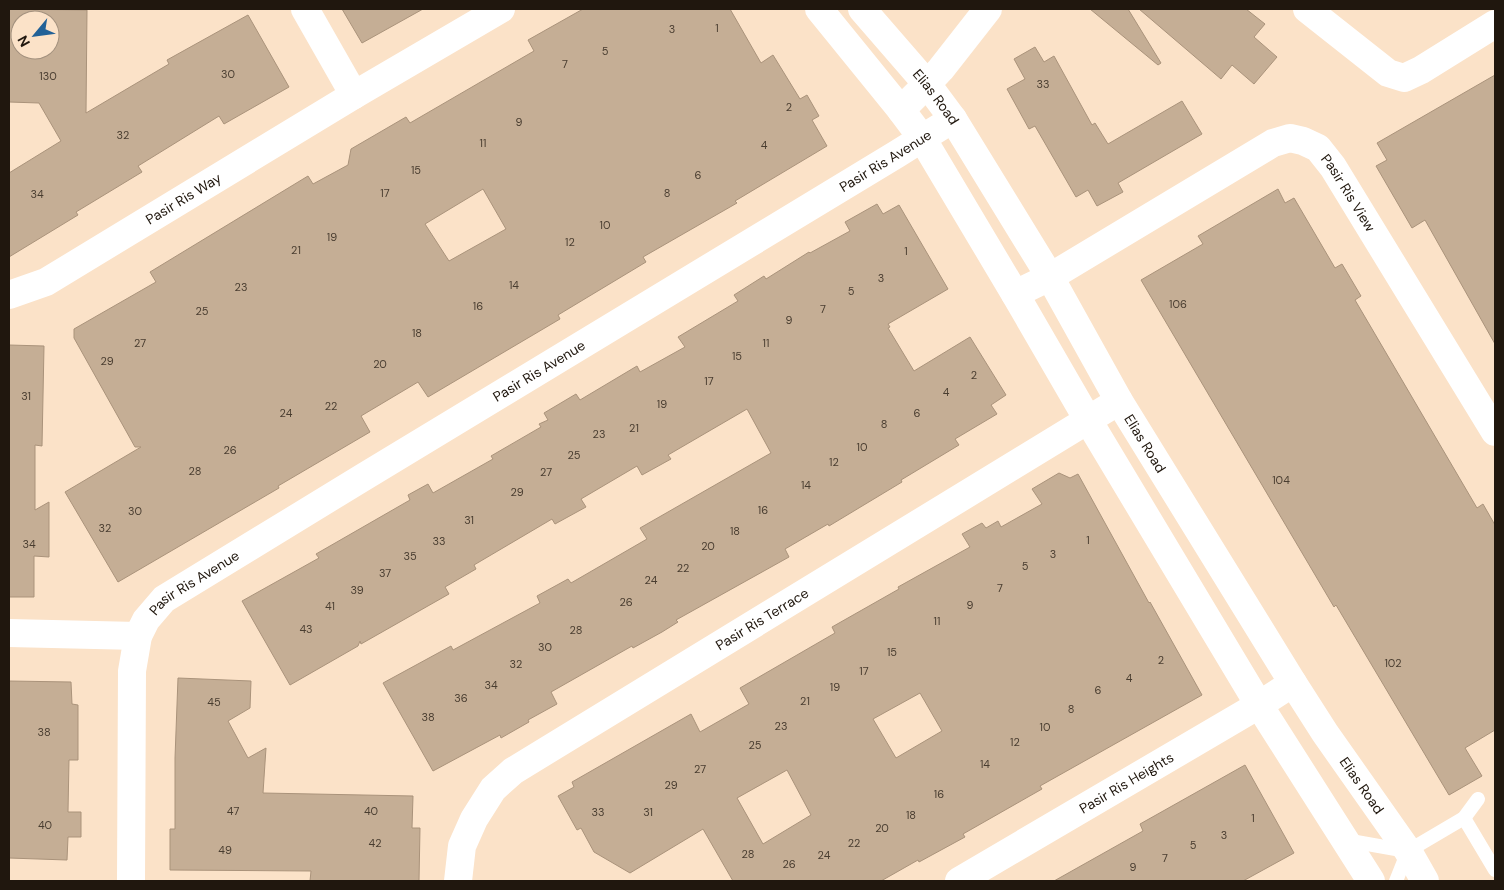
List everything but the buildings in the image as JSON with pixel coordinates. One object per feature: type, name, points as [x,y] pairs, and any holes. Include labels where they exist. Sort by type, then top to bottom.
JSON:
[{"type":"street","points":[[305,9],[354,94]]},
{"type":"street","name":"Pasir Ris Way","points":[[9,295],[46,282],[354,94],[501,9]]},
{"type":"street","points":[[818,9],[922,138],[1259,705],[1371,881]]},
{"type":"street","name":"Elias Road","points":[[862,9],[927,84],[952,119],[1050,277],[1119,400],[1293,683],[1325,733],[1408,851],[1425,881]]},
{"type":"street","points":[[900,110],[927,84],[988,9]]},
{"type":"street","points":[[1307,9],[1388,73],[1404,78],[1421,70],[1495,24]]},
{"type":"street","name":"Pasir Ris Avenue","points":[[131,881],[132,671],[138,636],[146,620],[164,599],[952,119]]},
{"type":"street","name":"Pasir Ris View","points":[[1015,294],[1050,277],[1273,143],[1290,138],[1303,141],[1318,148],[1333,167],[1495,432]]},
{"type":"street","name":"Pasir Ris Terrace","points":[[458,881],[462,846],[474,819],[493,789],[513,771],[1119,400]]},
{"type":"street","points":[[9,633],[138,636]]},
{"type":"street","name":"Pasir Ris Heights","points":[[959,881],[1259,705],[1293,683]]},
{"type":"lane","points":[[1396,881],[1408,851],[1464,818],[1478,799]]},
{"type":"lane","points":[[1464,818],[1495,870]]},
{"type":"lane","points":[[1345,840],[1408,851]]}]
